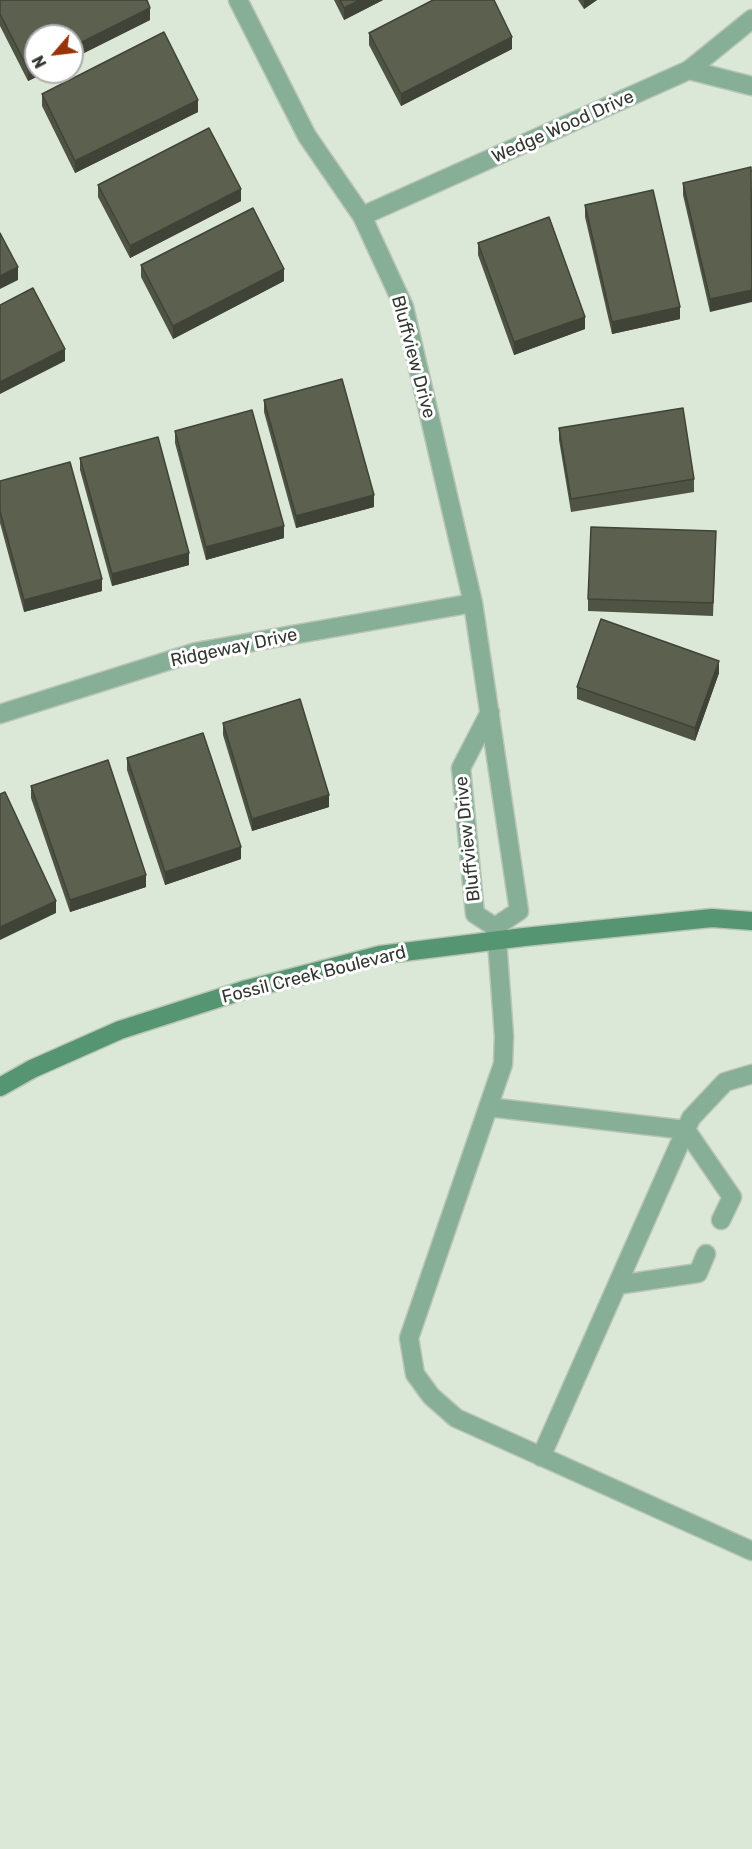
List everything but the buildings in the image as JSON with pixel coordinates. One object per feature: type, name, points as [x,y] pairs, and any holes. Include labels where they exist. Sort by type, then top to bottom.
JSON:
[{"type":"main road","name":"Fossil Creek Boulevard","points":[[0,1087],[32,1069],[120,1029],[244,990],[380,955],[496,933],[712,918],[752,921]]},
{"type":"street","name":"Bluffview Drive","points":[[238,0],[307,136],[362,216],[404,307],[473,603],[490,712],[519,911],[496,933],[475,914],[461,768],[490,712]]},
{"type":"street","name":"Wedge Wood Drive","points":[[362,216],[690,70],[752,19]]},
{"type":"street","points":[[690,70],[752,86]]},
{"type":"street","name":"Ridgeway Drive","points":[[0,714],[196,652],[473,603]]},
{"type":"street","points":[[496,933],[504,1036],[503,1064],[409,1338],[415,1374],[431,1396],[456,1418],[752,1551]]},
{"type":"street","points":[[541,1457],[691,1118],[725,1082],[752,1074]]},
{"type":"street","points":[[488,1107],[686,1130],[732,1197],[721,1220]]},
{"type":"street","points":[[616,1285],[698,1273],[706,1254]]}]
